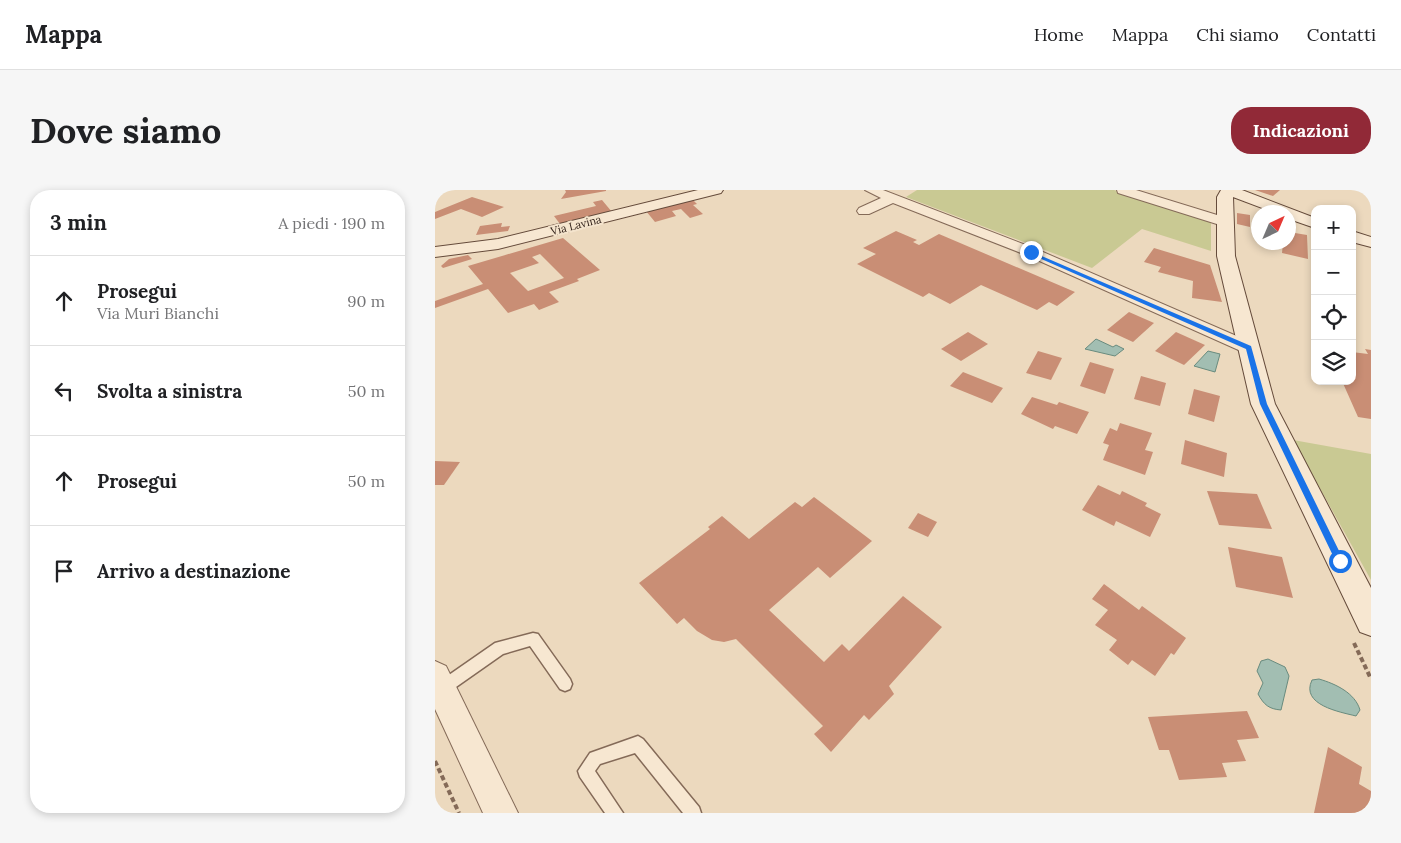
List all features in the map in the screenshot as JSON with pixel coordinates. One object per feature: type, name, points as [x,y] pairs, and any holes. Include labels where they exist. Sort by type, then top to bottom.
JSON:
[{"type":"main road","name":"Via Lavina","points":[[435,252],[498,244],[716,190]]},
{"type":"main road","points":[[1266,205],[1229,191],[1225,197],[1226,256],[1247,341],[1263,404],[1371,621]]},
{"type":"main road","points":[[1296,216],[1311,222]]},
{"type":"main road","points":[[1356,237],[1371,242]]},
{"type":"street","points":[[871,190],[1031,252],[1247,341]]},
{"type":"street","points":[[1123,190],[1225,222]]},
{"type":"street","points":[[864,211],[893,198]]},
{"type":"street","points":[[438,682],[501,813]]},
{"type":"lane","points":[[438,682],[500,648],[533,640],[565,684]]},
{"type":"lane","points":[[615,813],[586,771],[595,758],[638,744],[693,813]]},
{"type":"path","points":[[435,761],[459,813]]},
{"type":"green space","points":[[917,190],[1114,190],[1211,221],[1211,251],[1142,229],[1092,268],[906,197]]},
{"type":"green space","points":[[1293,440],[1371,454],[1371,580]]},
{"type":"shaded area","points":[[1096,339],[1113,347],[1116,345],[1124,349],[1115,356],[1085,349]]},
{"type":"shaded area","points":[[1208,351],[1220,354],[1215,372],[1194,366]]},
{"type":"shaded area","points":[[1268,659],[1285,667],[1289,676],[1281,710],[1267,706],[1258,694],[1263,683],[1257,671],[1261,661]]},
{"type":"shaded area","points":[[1319,679],[1344,690],[1354,699],[1360,710],[1356,716],[1324,706],[1316,701],[1310,689],[1312,680]]},
{"type":"building","points":[[565,190],[606,191],[561,199],[566,192]]},
{"type":"building","points":[[1255,190],[1280,190],[1273,196]]},
{"type":"building","points":[[472,197],[504,207],[482,217],[461,209],[435,219],[435,212]]},
{"type":"building","points":[[692,199],[697,204],[693,205],[703,214],[690,218],[681,209],[672,211],[676,216],[655,222],[646,211]]},
{"type":"building","points":[[602,200],[612,212],[560,224],[554,216],[596,206],[593,202]]},
{"type":"building","points":[[1237,213],[1250,215],[1250,227],[1237,224]]},
{"type":"building","points":[[502,223],[501,227],[510,226],[508,231],[476,235],[480,226]]},
{"type":"building","points":[[896,231],[917,240],[913,242],[919,245],[939,234],[1075,292],[1057,306],[1049,302],[1037,310],[981,285],[950,304],[929,293],[923,297],[857,264],[876,254],[863,248]]},
{"type":"building","points":[[1296,233],[1307,235],[1308,259],[1282,253],[1282,250],[1296,250]]},
{"type":"building","points":[[563,238],[600,270],[577,279],[579,281],[549,292],[559,302],[539,310],[534,304],[508,313],[488,289],[435,308],[435,301],[483,284],[468,266]],"holes":[[[540,254],[564,278],[528,291],[510,273],[539,263],[532,257]]]},
{"type":"building","points":[[1154,248],[1210,265],[1222,302],[1192,298],[1193,281],[1158,272],[1161,267],[1144,262]]},
{"type":"building","points":[[468,255],[472,259],[443,268],[441,266],[449,259]]},
{"type":"building","points":[[1129,312],[1154,323],[1133,342],[1107,330]]},
{"type":"building","points":[[968,332],[988,344],[961,361],[941,349]]},
{"type":"building","points":[[1176,332],[1205,345],[1184,365],[1155,351]]},
{"type":"building","points":[[1365,349],[1371,350],[1371,419],[1358,417],[1344,385],[1356,385],[1356,352],[1368,354]]},
{"type":"building","points":[[1038,351],[1062,358],[1051,380],[1026,373]]},
{"type":"building","points":[[1090,362],[1114,369],[1105,394],[1080,386]]},
{"type":"building","points":[[963,372],[1003,388],[992,403],[950,386]]},
{"type":"building","points":[[1141,376],[1166,383],[1160,406],[1134,399]]},
{"type":"building","points":[[1194,389],[1220,396],[1214,422],[1188,414]]},
{"type":"building","points":[[1032,397],[1057,405],[1059,402],[1089,412],[1077,434],[1055,426],[1053,429],[1021,414]]},
{"type":"building","points":[[1120,423],[1152,433],[1145,450],[1153,452],[1145,475],[1103,460],[1109,445],[1103,443],[1110,428],[1117,431]]},
{"type":"building","points":[[1185,440],[1227,453],[1224,477],[1181,464]]},
{"type":"building","points":[[435,461],[460,462],[444,485],[435,485]]},
{"type":"building","points":[[1098,485],[1120,495],[1122,491],[1147,503],[1145,506],[1161,514],[1150,537],[1116,521],[1114,526],[1082,510]]},
{"type":"building","points":[[1207,491],[1257,494],[1272,529],[1219,525]]},
{"type":"building","points":[[814,497],[872,541],[830,578],[818,567],[769,610],[824,662],[842,644],[849,651],[903,596],[942,627],[889,686],[894,694],[869,720],[864,715],[831,752],[814,734],[823,726],[736,639],[724,642],[712,640],[697,631],[684,618],[677,624],[639,583],[710,529],[708,527],[722,516],[749,539],[795,502],[802,507]]},
{"type":"building","points":[[918,513],[937,522],[928,537],[908,528]]},
{"type":"building","points":[[1228,547],[1282,557],[1293,598],[1236,587]]},
{"type":"building","points":[[1104,584],[1139,610],[1142,606],[1186,638],[1174,655],[1171,653],[1155,676],[1132,660],[1128,665],[1109,650],[1117,640],[1095,625],[1108,610],[1092,599]]},
{"type":"building","points":[[1247,711],[1259,738],[1237,740],[1246,761],[1222,763],[1227,777],[1179,780],[1169,750],[1159,750],[1148,717]]},
{"type":"building","points":[[1328,747],[1362,767],[1359,784],[1371,791],[1371,813],[1314,813]]},
{"type":"route","points":[[1031,252],[1249,348],[1263,404],[1340,561]]}]
